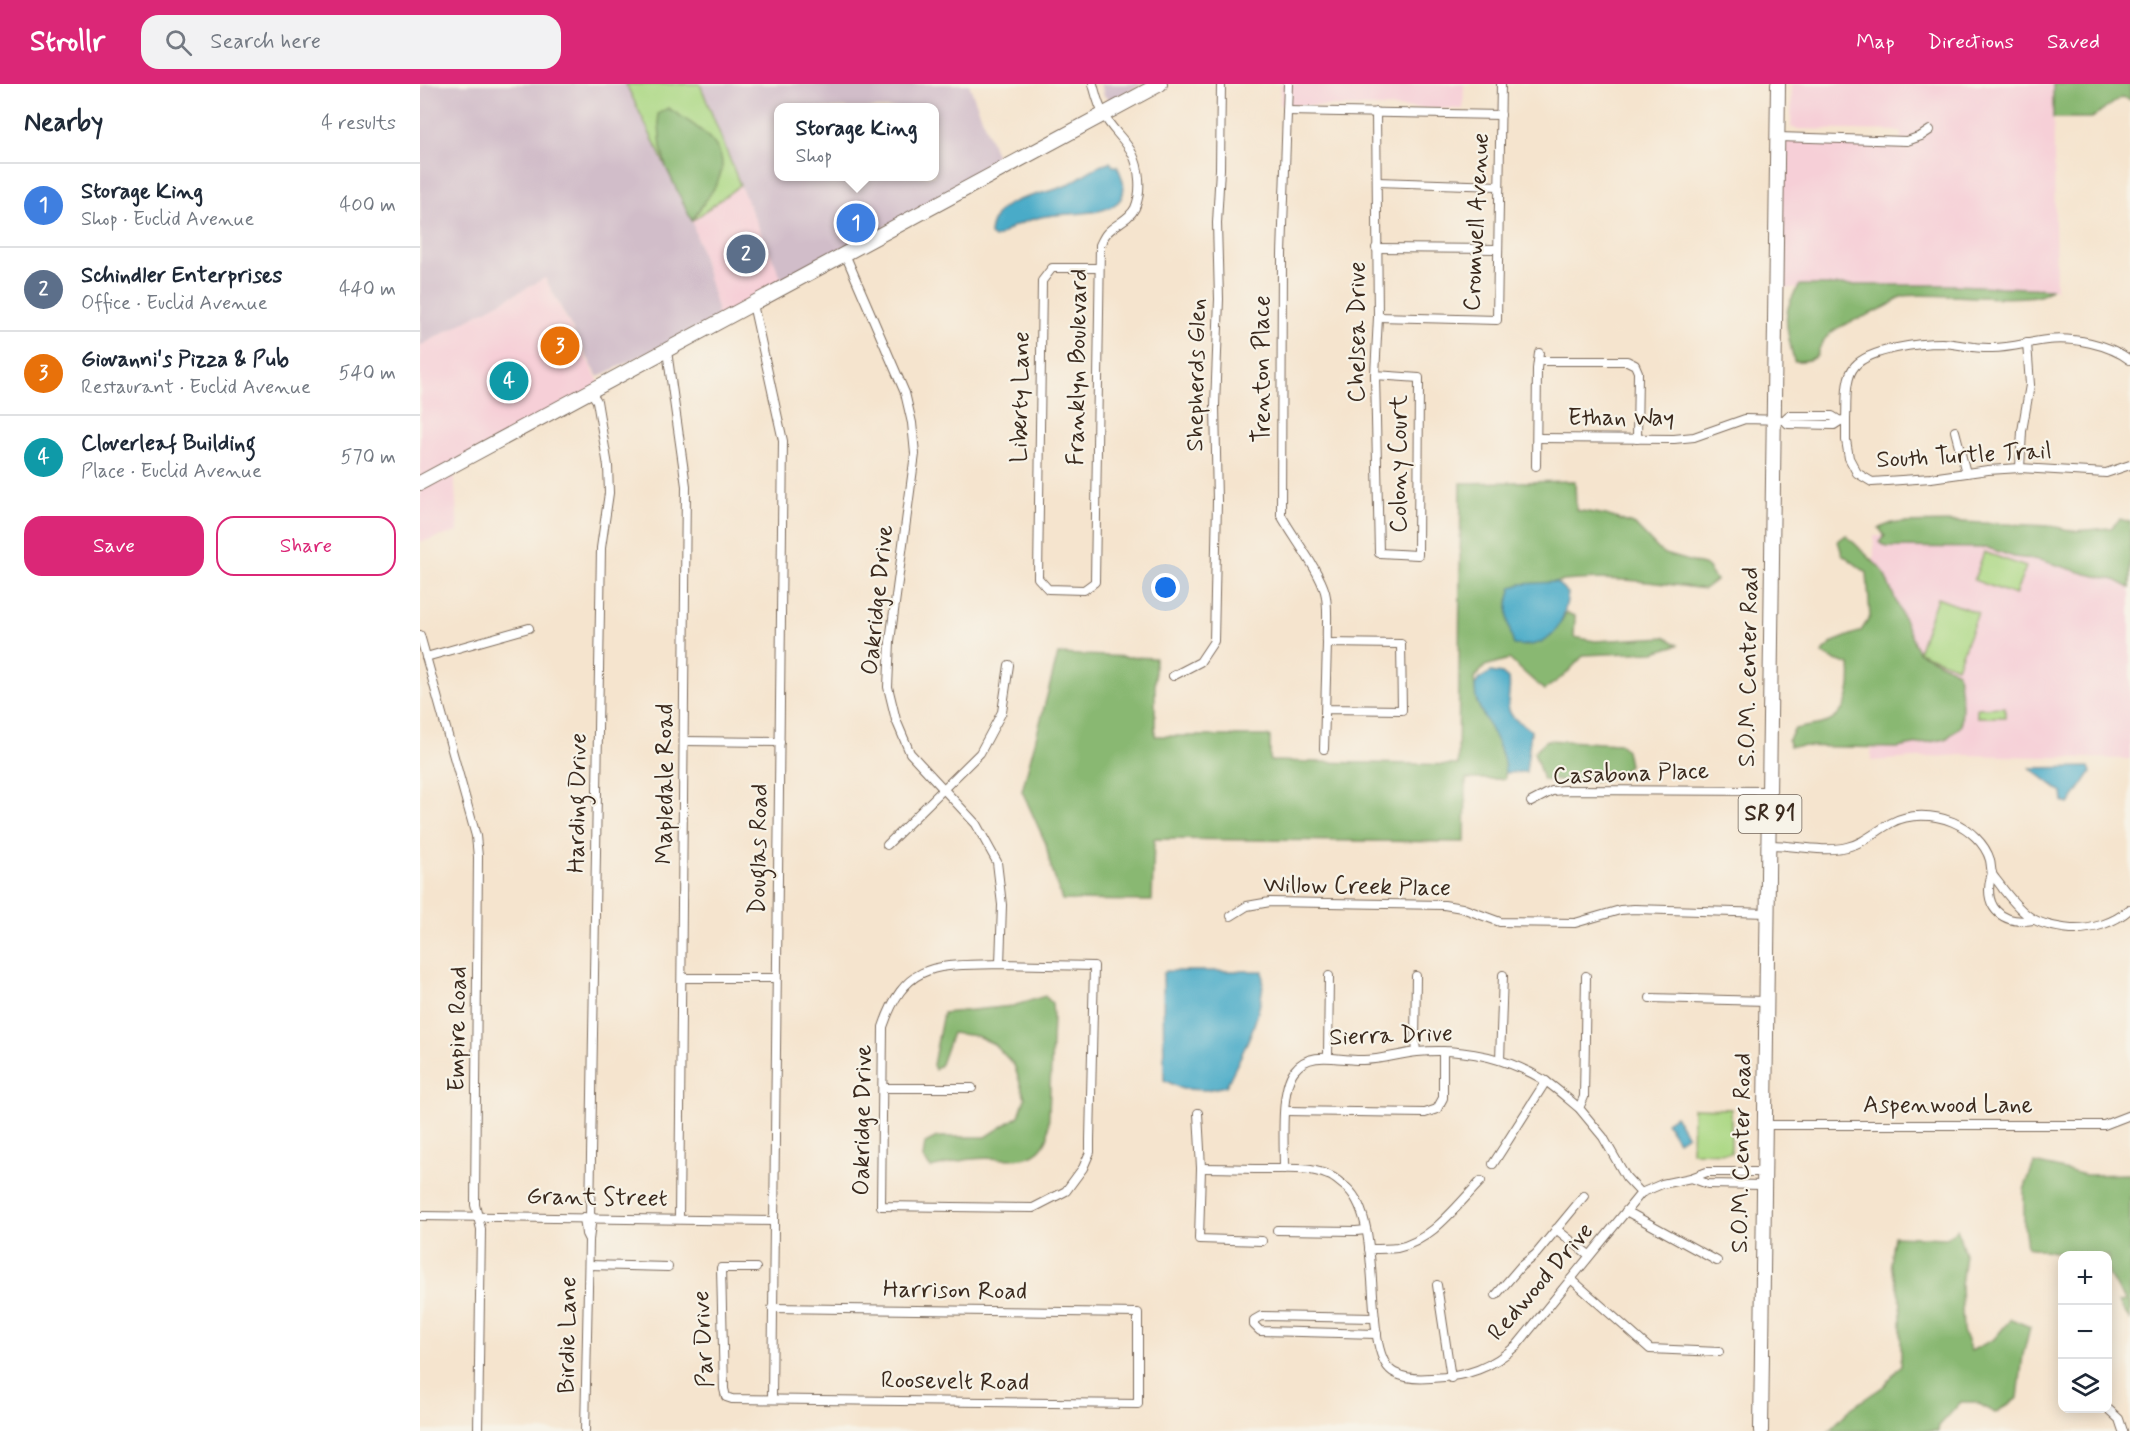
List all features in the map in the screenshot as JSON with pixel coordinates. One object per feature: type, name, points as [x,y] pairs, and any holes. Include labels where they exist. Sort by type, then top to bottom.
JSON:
[{"type":"main road","points":[[420,483],[1160,84]]},
{"type":"main road","name":"S.O.M. Center Road","points":[[1761,1431],[1764,1125],[1779,420],[1778,84]]},
{"type":"street","name":"Franklyn Boulevard","points":[[1038,578],[1048,589],[1084,590],[1095,582],[1100,245],[1107,232],[1131,214],[1136,205],[1139,183],[1131,152],[1103,114],[1093,84]]},
{"type":"street","name":"Shepherds Glen","points":[[1173,676],[1200,662],[1214,643],[1215,406],[1219,299],[1217,230],[1221,84]]},
{"type":"street","name":"Trenton Place","points":[[1288,84],[1282,254],[1281,515],[1321,580],[1326,593],[1324,749]]},
{"type":"street","name":"Cromwell Avenue","points":[[1378,317],[1497,320],[1501,84]]},
{"type":"street","points":[[1287,111],[1501,115]]},
{"type":"street","name":"Chelsea Drive","points":[[1376,112],[1378,317],[1375,375],[1379,553]]},
{"type":"street","points":[[1778,137],[1907,141],[1930,130]]},
{"type":"street","points":[[1377,182],[1499,186]]},
{"type":"street","points":[[1376,248],[1498,249]]},
{"type":"street","name":"Oakridge Drive","points":[[845,254],[905,393],[912,423],[915,454],[890,641],[888,687],[896,720],[910,753],[976,824],[997,862],[1002,905],[1000,964]]},
{"type":"street","name":"Liberty Lane","points":[[1038,578],[1042,281],[1052,268],[1099,268]]},
{"type":"street","name":"Douglas Road","points":[[753,304],[783,441],[772,1398]]},
{"type":"street","points":[[1843,420],[1849,376],[1855,365],[1869,356],[1921,344],[1941,343],[1992,348],[2051,340],[2078,341],[2117,351],[2130,360]]},
{"type":"street","points":[[2020,468],[2022,431],[2030,385],[2027,343]]},
{"type":"street","name":"Mapledale Road","points":[[667,351],[687,486],[679,1219]]},
{"type":"street","name":"Ethan Way","points":[[1536,466],[1539,357],[1627,361],[1635,365],[1638,372],[1638,439]]},
{"type":"street","name":"Colony Court","points":[[1375,375],[1419,378],[1418,555],[1379,553]]},
{"type":"street","name":"Harding Drive","points":[[589,1217],[602,548],[609,492],[608,466],[597,400],[591,392]]},
{"type":"street","name":"Ethan Way","points":[[1537,438],[1674,440],[1694,437],[1745,419],[1779,420],[1788,416],[1832,416],[1843,420]]},
{"type":"street","name":"South Turtle Trail","points":[[1843,420],[1849,458],[1857,473],[1872,483],[2020,468],[2106,473],[2130,465]]},
{"type":"street","points":[[1954,430],[1966,473]]},
{"type":"street","points":[[426,657],[529,628]]},
{"type":"street","name":"Empire Road","points":[[420,635],[476,836],[478,857],[475,1205],[481,1229],[478,1431]]},
{"type":"street","points":[[1326,709],[1402,710],[1401,644],[1327,643]]},
{"type":"street","points":[[887,845],[980,753],[1002,712],[1009,665]]},
{"type":"street","points":[[685,741],[780,742]]},
{"type":"street","name":"Casabona Place","points":[[1532,802],[1552,791],[1565,790],[1770,791]]},
{"type":"street","points":[[1769,845],[1824,850],[1846,847],[1868,839],[1893,822],[1911,817],[1929,816],[1952,822],[1972,833],[1988,855],[1992,873],[2011,900],[2032,920]]},
{"type":"street","points":[[1992,873],[1988,891],[1991,903],[1997,913],[2014,921],[2032,920],[2059,927],[2084,929],[2108,923],[2130,909]]},
{"type":"street","name":"Willow Creek Place","points":[[1231,916],[1247,906],[1269,902],[1444,904],[1500,922],[1575,923],[1620,910],[1634,909],[1768,913]]},
{"type":"street","name":"Oakridge Drive","points":[[1000,964],[1094,966],[1090,1152],[1083,1168],[1066,1191],[1033,1208],[880,1206],[883,1027],[891,1005],[904,985],[919,974],[935,967],[1000,964]]},
{"type":"street","points":[[1500,1060],[1503,975]]},
{"type":"street","points":[[1328,1057],[1329,976]]},
{"type":"street","points":[[1416,976],[1414,1041],[1416,1052]]},
{"type":"street","points":[[1579,1108],[1584,1097],[1586,976]]},
{"type":"street","points":[[683,978],[776,978]]},
{"type":"street","points":[[1650,998],[1767,1001]]},
{"type":"street","points":[[1285,1111],[1425,1113],[1437,1109],[1443,1098],[1443,1051]]},
{"type":"street","name":"Sierra Drive","points":[[1284,1169],[1288,1081],[1296,1068],[1310,1059],[1328,1057],[1364,1060],[1416,1052],[1443,1051],[1471,1053],[1500,1060],[1522,1068],[1545,1081],[1579,1108],[1603,1137],[1626,1176],[1641,1193]]},
{"type":"street","points":[[1493,1164],[1545,1081]]},
{"type":"street","points":[[883,1088],[972,1088]]},
{"type":"street","points":[[1198,1113],[1201,1168],[1199,1239],[1262,1241]]},
{"type":"street","name":"Aspenwood Lane","points":[[1764,1125],[2104,1125],[2130,1115]]},
{"type":"street","points":[[1201,1168],[1307,1170],[1329,1175],[1349,1190],[1361,1209],[1366,1230],[1376,1318],[1261,1316],[1254,1320],[1254,1325],[1260,1331],[1377,1334]]},
{"type":"street","name":"Redwood Drive","points":[[1376,1318],[1379,1354],[1393,1373],[1417,1379],[1451,1378],[1485,1368],[1505,1356],[1518,1344],[1641,1193],[1662,1184],[1707,1172],[1764,1179]]},
{"type":"street","name":"Redwood Drive","points":[[1691,1178],[1708,1184],[1764,1179]]},
{"type":"street","points":[[1369,1250],[1397,1248],[1428,1234],[1481,1181]]},
{"type":"street","points":[[1496,1295],[1521,1266],[1536,1254],[1584,1196]]},
{"type":"street","points":[[1626,1211],[1717,1261]]},
{"type":"street","name":"Grant Street","points":[[420,1216],[774,1221]]},
{"type":"street","name":"Birdie Lane","points":[[585,1431],[589,1240],[586,1233],[589,1217]]},
{"type":"street","points":[[1556,1228],[1589,1256]]},
{"type":"street","points":[[1278,1230],[1366,1230]]},
{"type":"street","points":[[588,1265],[668,1267]]},
{"type":"street","name":"Par Drive","points":[[756,1268],[721,1268],[724,1389],[726,1397],[732,1399],[772,1398]]},
{"type":"street","points":[[1570,1279],[1650,1349],[1719,1352]]},
{"type":"street","points":[[1437,1285],[1451,1378]]},
{"type":"street","name":"Harrison Road","points":[[772,1308],[1138,1313],[1138,1404]]},
{"type":"street","name":"Roosevelt Road","points":[[772,1398],[1138,1404]]},
{"type":"street","points":[[2112,1412],[2119,1419],[2123,1431]]},
{"type":"shaded area","points":[[426,84],[626,84],[692,221],[717,309],[716,319],[598,377],[545,278],[420,346],[420,88]]},
{"type":"shaded area","points":[[700,84],[969,84],[1000,165],[783,282],[740,185]]},
{"type":"shaded area","points":[[1101,84],[1142,84],[1111,100],[1104,96]]},
{"type":"shaded area","points":[[1281,84],[1464,84],[1463,109],[1280,105]]},
{"type":"shaded area","points":[[1792,84],[2053,84],[2056,289],[1781,288],[1781,140],[1901,143],[1901,131],[1796,129],[1791,127]]},
{"type":"shaded area","points":[[740,185],[783,282],[716,319],[717,309],[692,221]]},
{"type":"shaded area","points":[[545,278],[600,384],[420,481],[420,346]]},
{"type":"shaded area","points":[[454,469],[458,532],[420,542],[420,488]]},
{"type":"shaded area","points":[[1874,536],[2130,541],[2130,759],[1964,755],[1871,761]]},
{"type":"green space","points":[[626,84],[700,84],[740,185],[692,221]]},
{"type":"green space","points":[[2053,84],[2130,84],[2130,100],[2122,97],[2092,118],[2053,118]]},
{"type":"green space","points":[[668,108],[705,134],[713,142],[722,161],[716,185],[692,221],[666,167],[661,147],[658,114]]},
{"type":"green space","points":[[1800,285],[1953,285],[2051,289],[2042,294],[2026,297],[1918,295],[1900,297],[1889,305],[1834,330],[1823,341],[1817,356],[1809,360],[1794,361],[1786,321],[1789,304]]},
{"type":"green space","points":[[1575,481],[1576,510],[1606,515],[1635,525],[1662,553],[1706,566],[1716,580],[1704,589],[1612,579],[1556,582],[1526,646],[1550,635],[1566,613],[1575,616],[1574,637],[1595,641],[1666,637],[1678,645],[1654,652],[1584,655],[1565,675],[1544,690],[1509,659],[1485,666],[1474,679],[1477,703],[1496,738],[1505,764],[1505,779],[1466,779],[1465,842],[1154,839],[1152,901],[1062,900],[1046,844],[1022,791],[1058,654],[1155,658],[1155,736],[1270,736],[1270,761],[1458,765],[1461,483]]},
{"type":"green space","points":[[2120,519],[2130,522],[2130,588],[2115,580],[2040,560],[2014,557],[1988,548],[1887,547],[1879,542],[1885,536],[1879,528],[1892,523],[1961,522],[2051,526],[2074,531],[2111,528]]},
{"type":"green space","points":[[1846,535],[1883,571],[1918,652],[1958,672],[1962,705],[1961,726],[1946,739],[1897,748],[1790,746],[1788,741],[1795,729],[1828,722],[1835,718],[1845,706],[1850,682],[1850,665],[1822,653],[1833,642],[1861,631],[1870,617],[1867,573],[1842,554],[1838,541]]},
{"type":"green space","points":[[1984,552],[2026,567],[2015,595],[1974,580]]},
{"type":"green space","points":[[1937,598],[1978,613],[1957,667],[1918,652]]},
{"type":"green space","points":[[2005,707],[2005,717],[1977,717],[1977,708]]},
{"type":"green space","points":[[1547,740],[1620,744],[1626,750],[1629,765],[1612,777],[1601,780],[1543,780],[1534,752]]},
{"type":"green space","points":[[1045,996],[1052,1003],[1053,1018],[1048,1136],[1042,1147],[1035,1153],[1016,1159],[983,1158],[957,1161],[931,1168],[923,1158],[925,1143],[937,1137],[986,1137],[1019,1116],[1025,1098],[1014,1065],[994,1044],[977,1036],[952,1033],[941,1064],[935,1070],[933,1065],[943,1013],[1013,1006]]},
{"type":"green space","points":[[1693,1108],[1731,1109],[1731,1153],[1692,1152]]},
{"type":"green space","points":[[2034,1163],[2086,1175],[2130,1174],[2130,1320],[2118,1302],[2126,1301],[2112,1281],[2112,1251],[2058,1253],[2027,1247],[2024,1190]]},
{"type":"green space","points":[[1957,1229],[1965,1254],[1961,1286],[1963,1331],[1971,1351],[1994,1339],[2011,1319],[2030,1327],[2023,1355],[2018,1398],[1995,1413],[1976,1402],[1961,1402],[1939,1426],[1938,1431],[1829,1431],[1850,1409],[1884,1386],[1901,1365],[1901,1301],[1890,1263],[1894,1236],[1947,1238]]},
{"type":"water","points":[[1110,162],[1113,166],[1117,166],[1124,184],[1122,197],[1114,205],[1086,213],[1038,218],[1014,226],[997,237],[990,235],[993,222],[1007,205],[1065,186],[1093,169]]},
{"type":"water","points":[[1556,582],[1568,593],[1563,616],[1554,633],[1538,643],[1514,645],[1508,616],[1508,602],[1512,587],[1521,584]]},
{"type":"water","points":[[1491,672],[1502,674],[1509,680],[1508,705],[1511,715],[1531,731],[1526,772],[1505,773],[1499,746],[1477,702],[1475,685],[1479,679]]},
{"type":"water","points":[[2089,767],[2091,772],[2069,804],[2063,802],[2062,793],[2030,768]]},
{"type":"water","points":[[1166,971],[1263,971],[1261,1001],[1257,1016],[1226,1086],[1206,1090],[1182,1089],[1164,1080],[1163,974]]},
{"type":"water","points":[[1675,1116],[1687,1135],[1678,1141],[1666,1122]]},
{"type":"place","name":"Storage King","points":[[856,223]]},
{"type":"place","name":"Schindler Enterprises","points":[[746,254]]},
{"type":"place","name":"Giovanni's Pizza & Pub","points":[[560,346]]},
{"type":"place","name":"Cloverleaf Building","points":[[509,381]]}]
